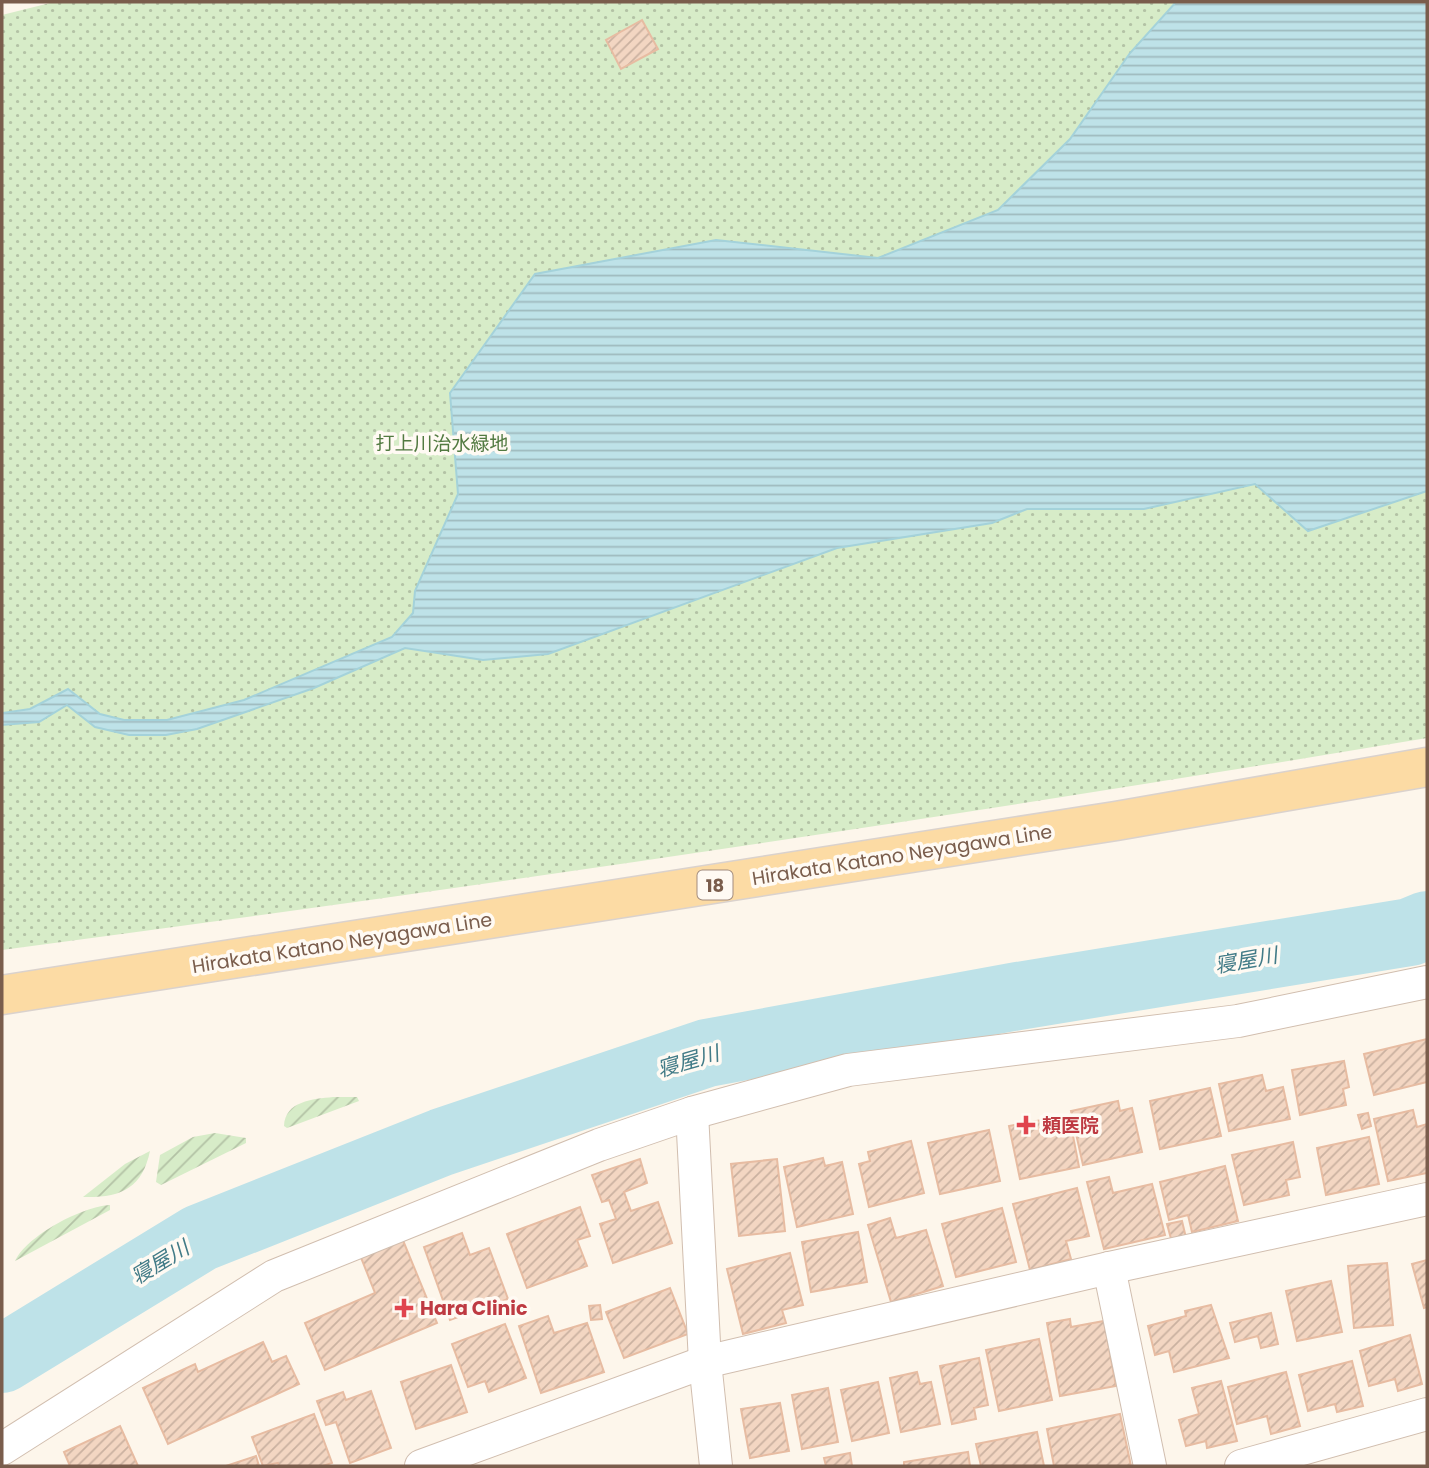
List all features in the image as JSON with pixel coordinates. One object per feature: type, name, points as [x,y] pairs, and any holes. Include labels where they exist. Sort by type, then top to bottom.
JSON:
[{"type":"main road","name":"Hirakata Katano Neyagawa Line","points":[[2,995],[1116,821],[1427,767]]},
{"type":"street","points":[[2,1449],[274,1276],[599,1145],[692,1113],[848,1070],[1238,1021],[1427,982]]},
{"type":"street","points":[[692,1113],[705,1362],[716,1466]]},
{"type":"street","points":[[421,1466],[705,1362],[1109,1268],[1427,1199]]},
{"type":"street","points":[[1109,1268],[1150,1466]]},
{"type":"street","points":[[1241,1466],[1427,1414]]},
{"type":"green space","name":"打上川治水緑地","points":[[54,2],[1427,2],[1427,738],[716,850],[2,950],[2,15]]},
{"type":"green space","points":[[357,1097],[359,1101],[287,1128],[284,1126],[289,1111],[295,1106],[309,1100]]},
{"type":"green space","points":[[215,1133],[246,1138],[246,1143],[161,1185],[156,1182],[160,1155],[193,1137]]},
{"type":"green space","points":[[150,1151],[141,1174],[127,1189],[108,1196],[83,1197],[125,1164]]},
{"type":"green space","points":[[110,1205],[110,1210],[15,1261],[21,1251],[56,1224],[85,1211]]},
{"type":"water","points":[[1176,2],[1427,2],[1427,491],[1308,531],[1255,484],[1144,509],[1027,509],[992,523],[837,548],[548,654],[483,660],[405,648],[314,688],[197,729],[166,735],[129,735],[95,727],[67,705],[39,722],[2,725],[2,713],[30,709],[68,689],[100,714],[124,720],[167,720],[244,700],[392,637],[413,613],[415,591],[458,494],[450,393],[535,274],[716,240],[878,258],[998,210],[1070,139],[1130,53]]},
{"type":"building","points":[[642,20],[658,49],[621,69],[606,40]]},
{"type":"building","points":[[1427,1039],[1427,1082],[1374,1095],[1364,1054]]},
{"type":"building","points":[[1344,1061],[1349,1087],[1343,1089],[1346,1105],[1300,1115],[1292,1070]]},
{"type":"building","points":[[1262,1075],[1266,1091],[1283,1087],[1290,1119],[1229,1131],[1219,1084]]},
{"type":"building","points":[[1210,1088],[1221,1136],[1160,1149],[1150,1101]]},
{"type":"building","points":[[1118,1101],[1120,1111],[1132,1108],[1142,1152],[1083,1165],[1071,1111]]},
{"type":"building","points":[[1413,1110],[1417,1127],[1427,1124],[1427,1173],[1388,1181],[1374,1119]]},
{"type":"building","points":[[1368,1113],[1371,1126],[1362,1129],[1358,1115]]},
{"type":"building","points":[[1069,1115],[1079,1167],[1020,1179],[1009,1126]]},
{"type":"building","points":[[989,1130],[1000,1181],[940,1194],[928,1143]]},
{"type":"building","points":[[1369,1137],[1379,1184],[1326,1195],[1317,1148]]},
{"type":"building","points":[[911,1141],[924,1193],[869,1207],[859,1164],[870,1161],[868,1152]]},
{"type":"building","points":[[1293,1142],[1300,1177],[1286,1180],[1289,1195],[1244,1205],[1232,1155]]},
{"type":"building","points":[[823,1158],[825,1166],[842,1162],[853,1214],[797,1227],[784,1167]]},
{"type":"building","points":[[640,1159],[647,1183],[624,1192],[631,1211],[658,1202],[672,1243],[613,1263],[600,1224],[616,1219],[609,1200],[602,1202],[592,1175]]},
{"type":"building","points":[[777,1159],[785,1231],[739,1236],[731,1164]]},
{"type":"building","points":[[1225,1166],[1238,1221],[1192,1232],[1188,1215],[1169,1220],[1160,1182]]},
{"type":"building","points":[[1109,1177],[1113,1193],[1152,1184],[1165,1235],[1104,1249],[1087,1182]]},
{"type":"building","points":[[1077,1188],[1089,1236],[1066,1241],[1071,1259],[1030,1270],[1013,1204]]},
{"type":"building","points":[[580,1207],[590,1236],[577,1240],[587,1266],[527,1288],[507,1234]]},
{"type":"building","points":[[1002,1208],[1016,1262],[956,1277],[942,1224]]},
{"type":"building","points":[[890,1218],[896,1238],[926,1230],[943,1286],[891,1302],[868,1225]]},
{"type":"building","points":[[1182,1221],[1187,1242],[1173,1246],[1167,1224]]},
{"type":"building","points":[[858,1232],[867,1282],[811,1292],[802,1242]]},
{"type":"building","points":[[462,1233],[470,1255],[489,1248],[508,1299],[450,1320],[424,1247]]},
{"type":"building","points":[[402,1238],[437,1323],[325,1370],[305,1323],[375,1293],[360,1255]]},
{"type":"building","points":[[790,1253],[803,1305],[782,1310],[786,1323],[743,1334],[727,1269]]},
{"type":"building","points":[[1427,1260],[1427,1307],[1424,1308],[1412,1264]]},
{"type":"building","points":[[1387,1263],[1393,1325],[1354,1328],[1348,1266]]},
{"type":"building","points":[[1331,1281],[1342,1332],[1297,1341],[1286,1291]]},
{"type":"building","points":[[670,1288],[688,1334],[624,1358],[606,1312]]},
{"type":"building","points":[[600,1305],[602,1319],[591,1320],[589,1306]]},
{"type":"building","points":[[1211,1305],[1229,1358],[1174,1372],[1169,1351],[1155,1355],[1148,1326],[1186,1316],[1185,1311]]},
{"type":"building","points":[[1271,1313],[1278,1344],[1261,1348],[1258,1336],[1235,1342],[1230,1323]]},
{"type":"building","points":[[548,1316],[554,1333],[587,1323],[604,1372],[541,1393],[519,1326]]},
{"type":"building","points":[[1070,1319],[1071,1327],[1104,1321],[1116,1386],[1060,1396],[1047,1323]]},
{"type":"building","points":[[505,1324],[526,1378],[489,1392],[485,1381],[468,1387],[452,1344]]},
{"type":"building","points":[[1410,1335],[1422,1384],[1398,1391],[1395,1379],[1369,1386],[1360,1351]]},
{"type":"building","points":[[1039,1339],[1052,1400],[999,1411],[986,1350]]},
{"type":"building","points":[[263,1342],[272,1362],[286,1356],[299,1384],[168,1444],[143,1388],[195,1364],[198,1372]]},
{"type":"building","points":[[979,1358],[988,1405],[974,1408],[976,1419],[952,1424],[940,1366]]},
{"type":"building","points":[[1352,1361],[1363,1406],[1337,1412],[1335,1404],[1308,1411],[1299,1375]]},
{"type":"building","points":[[451,1365],[467,1412],[416,1429],[401,1382]]},
{"type":"building","points":[[917,1372],[920,1384],[931,1382],[940,1424],[901,1432],[890,1378]]},
{"type":"building","points":[[1286,1372],[1300,1426],[1271,1434],[1267,1416],[1237,1424],[1228,1387]]},
{"type":"building","points":[[1221,1381],[1237,1441],[1207,1448],[1206,1441],[1186,1446],[1179,1420],[1199,1414],[1192,1388]]},
{"type":"building","points":[[878,1382],[889,1433],[852,1441],[841,1390]]},
{"type":"building","points":[[828,1388],[838,1442],[802,1449],[792,1395]]},
{"type":"building","points":[[371,1391],[391,1448],[350,1463],[336,1422],[326,1425],[317,1401],[343,1392],[346,1400]]},
{"type":"building","points":[[780,1403],[789,1451],[750,1458],[741,1409]]},
{"type":"building","points":[[314,1414],[332,1463],[323,1466],[279,1466],[278,1463],[263,1466],[252,1437]]},
{"type":"building","points":[[1120,1414],[1131,1466],[1054,1466],[1047,1429]]},
{"type":"building","points":[[120,1426],[138,1466],[70,1466],[64,1452]]},
{"type":"building","points":[[1037,1432],[1044,1466],[981,1466],[976,1444]]},
{"type":"building","points":[[968,1452],[970,1466],[904,1466],[904,1462]]},
{"type":"building","points":[[850,1453],[852,1466],[826,1466],[824,1458]]},
{"type":"building","points":[[256,1456],[259,1466],[226,1466]]},
{"type":"waterway","name":"寝屋川","points":[[2,1359],[200,1238],[442,1142],[707,1053],[1018,996],[1410,932],[1427,925]]},
{"type":"place","name":"頼医院","points":[[1026,1125]]},
{"type":"place","name":"Hara Clinic","points":[[404,1308]]}]
